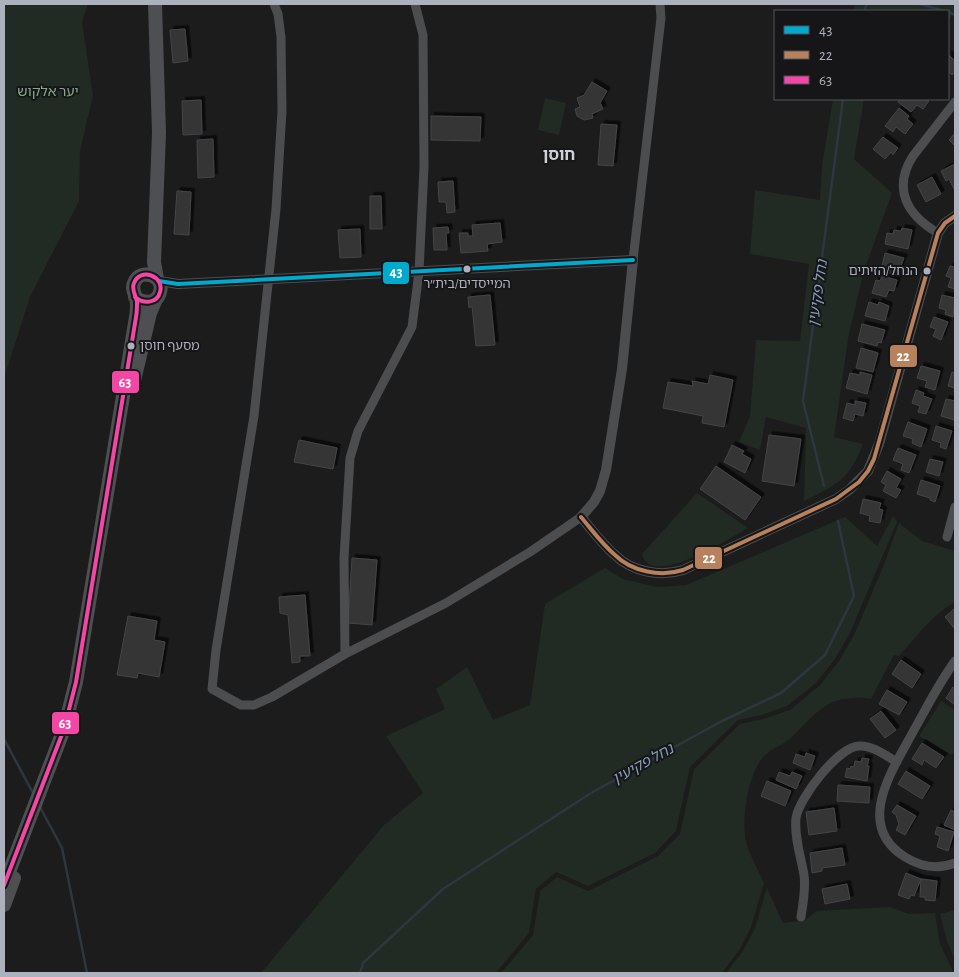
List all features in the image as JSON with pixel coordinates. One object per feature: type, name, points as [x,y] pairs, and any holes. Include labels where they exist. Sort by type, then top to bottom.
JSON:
[{"type":"main road","points":[[4,885],[64,728],[74,690],[136,317],[135,297],[132,288],[143,268],[146,252],[151,155],[152,116],[147,4]]},
{"type":"main road","points":[[4,905],[59,765],[89,659],[126,417],[150,313],[158,288],[154,262],[160,133],[154,4]]},
{"type":"main road","points":[[139,276],[148,274],[158,288]]},
{"type":"main road","points":[[135,297],[148,302],[158,288]]},
{"type":"street","points":[[274,4],[278,14],[281,37],[282,111],[276,208],[254,416],[216,650],[212,689],[241,705],[254,705],[272,697],[345,654],[446,603],[530,552],[581,517],[594,502],[600,491],[606,470],[622,369],[661,18],[660,4]]},
{"type":"street","points":[[345,654],[344,558],[350,458],[358,431],[412,327],[419,272],[424,167],[423,35],[415,4]]},
{"type":"street","points":[[938,234],[923,225],[909,208],[903,187],[904,175],[907,164],[955,102]]},
{"type":"street","points":[[581,517],[615,556],[624,562],[648,571],[663,574],[683,570],[822,507],[849,490],[868,471],[879,444],[938,234],[945,223],[955,216]]},
{"type":"street","points":[[158,288],[168,288],[178,284],[633,260]]},
{"type":"street","points":[[948,537],[955,507]]},
{"type":"street","points":[[955,661],[939,686],[883,788],[879,812],[883,834],[900,854],[912,862],[936,868],[955,863]]},
{"type":"street","points":[[801,917],[805,889],[796,818],[799,808],[810,789],[842,753],[855,746],[869,747],[897,762]]},
{"type":"green space","name":"יער אלקוש","points":[[4,4],[88,4],[82,22],[93,96],[80,151],[79,201],[30,297],[4,378]]},
{"type":"green space","points":[[855,4],[955,4],[955,10],[949,19],[949,10],[853,10]]},
{"type":"green space","points":[[545,98],[566,103],[559,135],[538,130]]},
{"type":"green space","points":[[833,100],[864,100],[854,159],[892,193],[863,274],[848,339],[834,437],[863,444],[853,466],[841,480],[804,501],[806,428],[766,417],[760,450],[739,442],[750,416],[756,340],[800,341],[809,264],[750,254],[755,190],[820,200],[822,166]]},
{"type":"green space","points":[[697,493],[748,528],[692,558],[675,564],[660,566],[648,564],[642,554]]},
{"type":"green space","points":[[893,516],[897,522],[850,633],[835,659],[817,682],[787,706],[762,715],[738,720],[690,767],[676,831],[655,853],[588,886],[556,872],[536,889],[529,933],[496,973],[261,973],[384,825],[423,793],[386,736],[445,709],[436,689],[467,667],[493,720],[530,705],[545,604],[605,568],[623,579],[657,587],[686,585],[845,517],[877,546]]},
{"type":"green space","points":[[899,523],[922,541],[955,551],[955,602],[932,619],[899,656],[894,655],[871,699],[846,698],[828,705],[791,737],[767,753],[758,764],[750,786],[744,824],[747,845],[764,883],[751,927],[740,949],[722,973],[501,973],[533,935],[540,891],[557,877],[588,891],[658,856],[680,834],[694,769],[740,724],[790,710],[820,685],[839,661],[854,635],[883,567]]},
{"type":"green space","points":[[941,701],[955,710],[955,750],[952,755],[919,736]]},
{"type":"green space","points":[[767,888],[783,923],[805,920],[817,911],[890,907],[909,914],[935,913],[940,944],[954,973],[726,973],[743,951],[755,928]]},
{"type":"green space","points":[[955,910],[955,960],[947,942],[940,914]]},
{"type":"building","points":[[185,29],[188,61],[173,63],[170,30]]},
{"type":"building","points":[[949,55],[955,61],[955,72],[952,75],[949,72]]},
{"type":"building","points":[[592,82],[607,91],[600,103],[603,109],[592,114],[593,118],[584,120],[577,116],[575,109],[580,107],[577,98],[584,95]]},
{"type":"building","points":[[201,100],[202,134],[183,135],[182,101]]},
{"type":"building","points":[[899,100],[929,101],[923,109],[917,105],[911,112],[898,102]]},
{"type":"building","points":[[899,108],[909,116],[907,119],[913,124],[905,134],[896,127],[893,132],[885,126]]},
{"type":"building","points":[[431,116],[481,117],[480,141],[431,140]]},
{"type":"building","points":[[601,124],[617,125],[613,166],[598,165]]},
{"type":"building","points":[[955,133],[955,146],[949,140]]},
{"type":"building","points":[[883,137],[898,148],[893,155],[891,152],[885,159],[873,149]]},
{"type":"building","points":[[213,139],[214,177],[198,178],[197,140]]},
{"type":"building","points":[[955,164],[954,189],[949,179],[946,181],[941,171]]},
{"type":"building","points":[[932,177],[941,194],[926,202],[917,185]]},
{"type":"building","points":[[453,181],[455,212],[447,213],[446,202],[439,202],[438,182]]},
{"type":"building","points":[[177,191],[191,192],[189,235],[174,234]]},
{"type":"building","points":[[370,196],[381,196],[382,229],[370,229]]},
{"type":"building","points":[[500,223],[502,242],[487,244],[488,251],[461,253],[459,233],[468,233],[468,236],[473,236],[472,225]]},
{"type":"building","points":[[448,227],[449,233],[446,233],[447,250],[434,250],[433,228]]},
{"type":"building","points":[[902,228],[912,230],[908,249],[885,244],[887,233],[893,234],[894,230],[901,231]]},
{"type":"building","points":[[360,229],[361,257],[340,258],[338,230]]},
{"type":"building","points":[[885,253],[904,258],[897,275],[881,271]]},
{"type":"building","points":[[950,266],[955,267],[955,289],[948,287],[951,278],[946,276]]},
{"type":"building","points":[[882,276],[897,280],[894,291],[889,290],[886,297],[872,293],[876,280],[880,281]]},
{"type":"building","points":[[490,295],[495,345],[476,346],[472,306],[469,308],[468,297]]},
{"type":"building","points":[[942,295],[955,298],[953,317],[945,314],[946,310],[939,308]]},
{"type":"building","points":[[869,302],[878,305],[879,302],[889,306],[885,321],[865,316]]},
{"type":"building","points":[[934,317],[948,322],[941,340],[933,336],[936,329],[930,327]]},
{"type":"building","points":[[862,324],[885,330],[881,343],[878,342],[877,346],[858,341]]},
{"type":"building","points":[[861,348],[878,353],[873,372],[856,368]]},
{"type":"building","points":[[921,366],[940,371],[935,390],[925,387],[927,381],[917,378]]},
{"type":"building","points":[[860,372],[872,375],[867,394],[846,388],[850,373],[860,375]]},
{"type":"building","points":[[952,372],[955,373],[955,388],[948,386]]},
{"type":"building","points":[[710,375],[733,380],[724,427],[702,423],[703,416],[663,408],[668,382],[693,386],[692,381],[708,384]]},
{"type":"building","points":[[916,390],[924,393],[923,396],[932,399],[926,414],[918,412],[920,406],[912,403]]},
{"type":"building","points":[[946,399],[955,401],[955,420],[941,416]]},
{"type":"building","points":[[855,401],[866,403],[863,416],[855,414],[853,421],[843,418],[847,403],[855,405]]},
{"type":"building","points":[[908,422],[927,429],[921,447],[912,443],[913,439],[903,436]]},
{"type":"building","points":[[936,426],[952,431],[946,449],[940,447],[941,443],[932,440]]},
{"type":"building","points":[[769,435],[801,439],[794,486],[762,481]]},
{"type":"building","points":[[299,440],[337,448],[333,469],[294,462]]},
{"type":"building","points":[[732,445],[744,451],[742,454],[751,459],[745,473],[724,462]]},
{"type":"building","points":[[898,448],[916,455],[909,473],[901,470],[903,464],[893,460]]},
{"type":"building","points":[[930,459],[943,462],[939,476],[926,472]]},
{"type":"building","points":[[716,466],[761,497],[745,520],[700,489]]},
{"type":"building","points":[[887,471],[901,479],[896,488],[901,490],[896,498],[883,491],[886,485],[881,482]]},
{"type":"building","points":[[921,480],[940,486],[935,502],[930,500],[930,498],[917,494]]},
{"type":"building","points":[[863,499],[881,503],[879,509],[883,510],[880,523],[869,521],[870,516],[860,513]]},
{"type":"building","points":[[352,558],[377,560],[372,625],[348,623]]},
{"type":"building","points":[[305,595],[310,656],[300,656],[300,662],[292,663],[288,615],[280,613],[279,597]]},
{"type":"building","points":[[955,608],[955,627],[954,628],[945,617]]},
{"type":"building","points":[[128,616],[157,621],[154,640],[165,642],[159,677],[138,673],[137,678],[117,675]]},
{"type":"building","points":[[901,660],[921,674],[912,688],[892,674]]},
{"type":"building","points":[[953,687],[955,689],[955,705],[946,698]]},
{"type":"building","points":[[887,690],[907,702],[899,715],[879,704]]},
{"type":"building","points":[[881,711],[896,730],[885,738],[870,719]]},
{"type":"building","points":[[922,743],[944,757],[936,768],[924,760],[922,765],[912,759]]},
{"type":"building","points":[[806,753],[815,756],[810,770],[793,763],[796,754],[805,757]]},
{"type":"building","points":[[862,758],[869,759],[867,781],[845,777],[847,768],[854,767],[855,761],[861,762]]},
{"type":"building","points":[[906,771],[930,786],[922,799],[898,784]]},
{"type":"building","points":[[779,772],[790,776],[792,772],[802,776],[796,789],[776,780]]},
{"type":"building","points":[[767,781],[791,791],[785,806],[761,796]]},
{"type":"building","points":[[838,785],[870,787],[869,803],[837,801]]},
{"type":"building","points":[[897,805],[916,816],[905,835],[896,830],[899,824],[896,815],[892,812]]},
{"type":"building","points":[[834,808],[837,831],[809,835],[806,812]]},
{"type":"building","points":[[951,810],[955,812],[955,830],[944,825]]},
{"type":"building","points":[[937,827],[954,832],[948,851],[937,847],[940,836],[935,834]]},
{"type":"building","points":[[842,848],[845,865],[822,868],[822,871],[812,873],[810,853]]},
{"type":"building","points":[[906,873],[921,879],[914,896],[911,895],[909,899],[898,895]]},
{"type":"building","points":[[921,879],[937,881],[935,901],[925,900],[925,897],[920,897]]},
{"type":"building","points":[[847,884],[850,899],[825,904],[822,889]]},
{"type":"waterway","name":"נחל פקיעין","points":[[864,10],[867,4]]},
{"type":"waterway","points":[[919,4],[941,10]]},
{"type":"waterway","points":[[949,12],[955,15]]},
{"type":"waterway","name":"נחל פקיעין","points":[[824,486],[803,401],[843,100]]},
{"type":"waterway","name":"נחל פקיעין","points":[[360,973],[363,963],[443,889],[591,793],[720,722],[781,693],[825,655],[854,596],[838,521]]},
{"type":"waterway","points":[[4,739],[34,795]]},
{"type":"waterway","points":[[40,807],[62,848],[87,973]]},
{"type":"transit line","name":"22","points":[[581,517],[601,542],[630,566],[647,572],[674,572],[683,570],[836,499],[859,482],[868,471],[874,459],[938,233],[945,223],[955,216]]},
{"type":"transit line","name":"43","points":[[159,281],[178,284],[633,260]]},
{"type":"transit line","name":"63","points":[[4,885],[64,729],[76,682],[136,315],[137,302],[136,299],[136,297],[133,290],[133,286],[141,275],[156,278],[161,286],[156,299],[146,302],[142,301],[138,299],[135,297]]},
{"type":"place","name":"המייסדים/בית״ר","points":[[467,269]]},
{"type":"place","name":"הנחל/הזיתים","points":[[927,271]]},
{"type":"place","name":"מסעף חוסן","points":[[131,346]]},
{"type":"district","name":"חוסן","points":[[559,155]]}]
